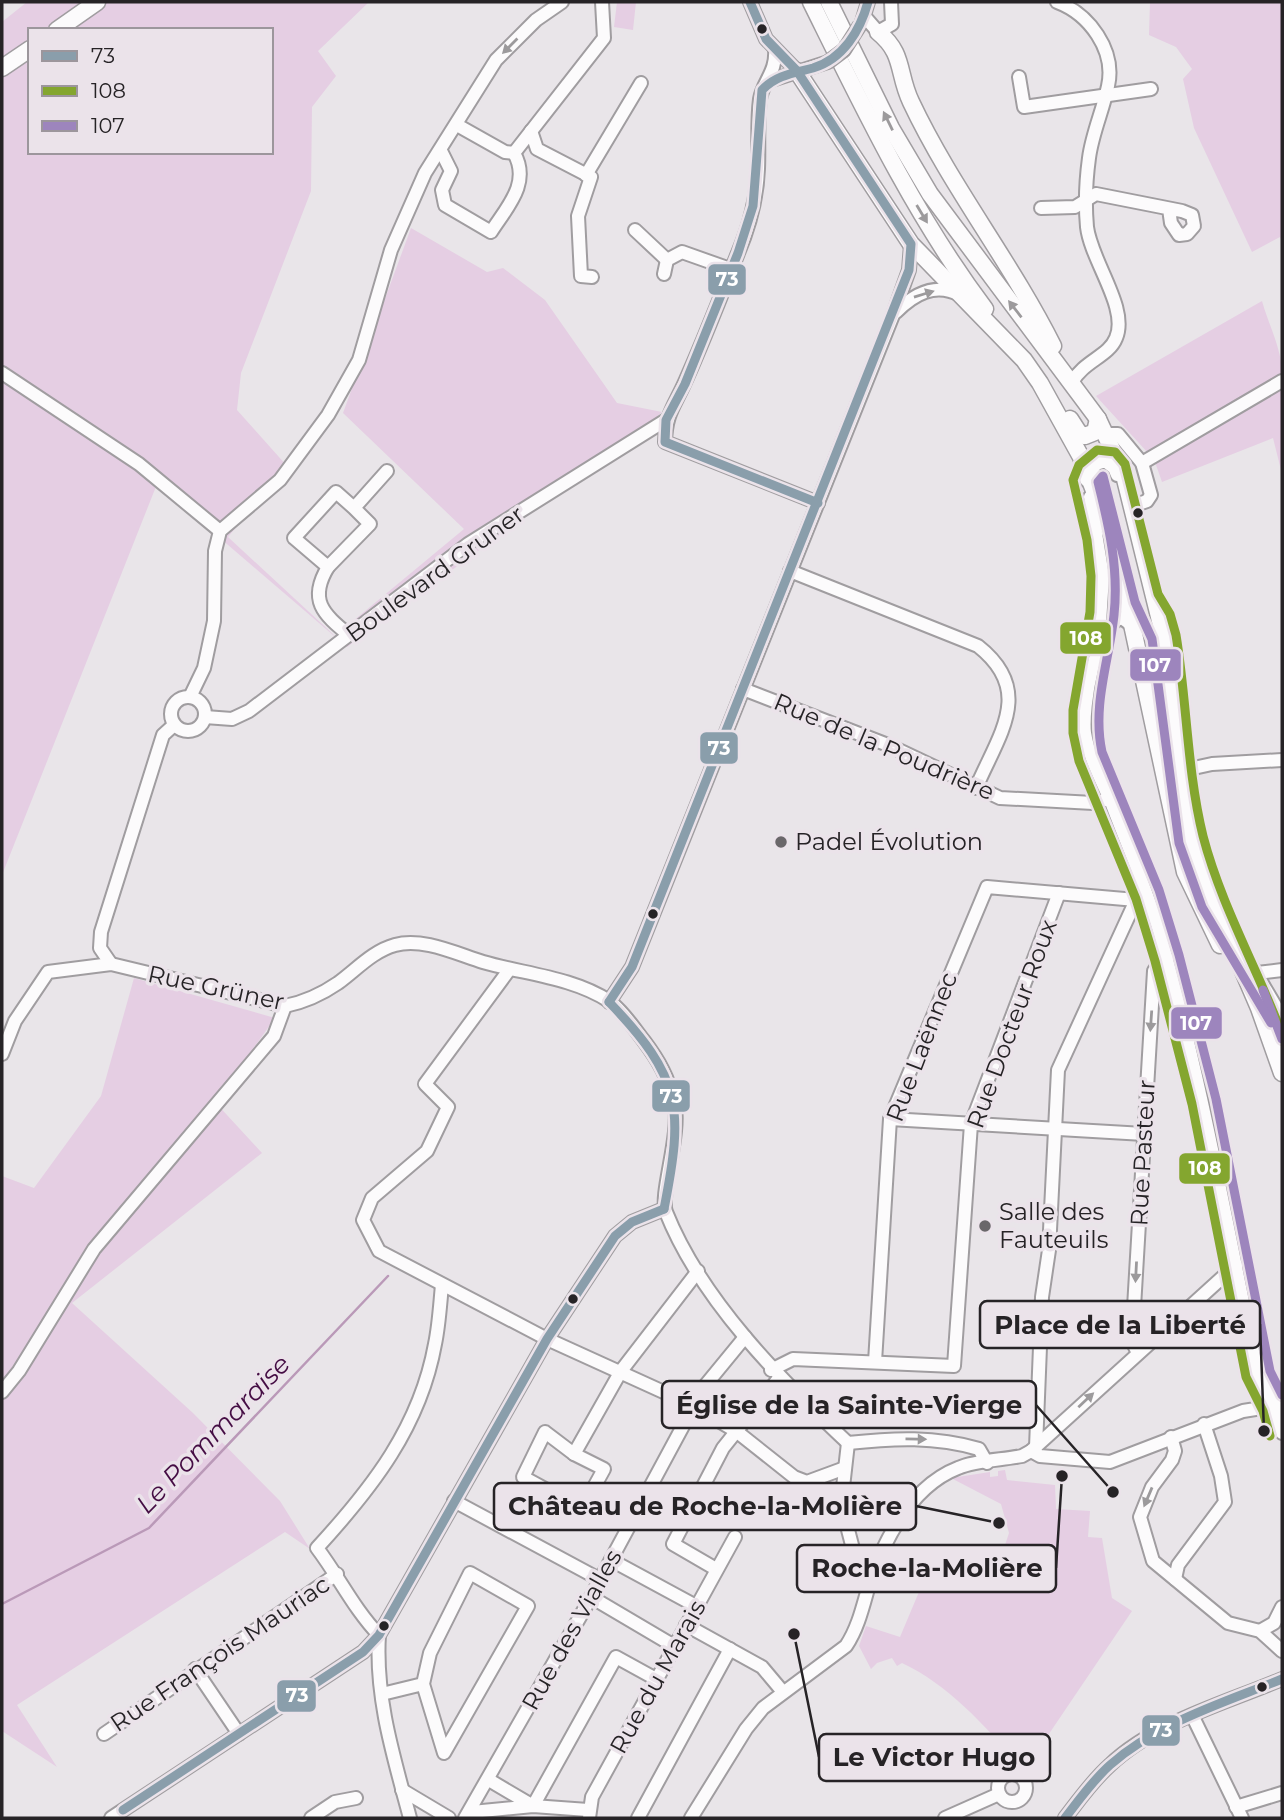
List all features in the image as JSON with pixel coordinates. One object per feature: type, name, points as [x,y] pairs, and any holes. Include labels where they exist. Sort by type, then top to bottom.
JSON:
[{"type":"main road","points":[[60,28],[97,2]]},
{"type":"main road","points":[[811,2],[902,180],[960,274],[1040,383],[1087,477],[1115,545],[1185,872],[1240,980],[1282,1082]]},
{"type":"main road","points":[[829,2],[891,128],[930,194],[1098,419],[1124,475],[1168,664],[1191,839],[1213,902],[1259,1009],[1282,1073]]},
{"type":"main road","points":[[877,32],[894,45],[907,94],[924,130],[1037,314],[1072,382]]},
{"type":"main road","points":[[2,68],[28,50]]},
{"type":"main road","points":[[797,71],[911,244],[1045,379],[1079,433],[1085,436],[1095,432],[1098,419]]},
{"type":"street","points":[[190,697],[203,706],[205,717],[195,730],[184,731],[174,725],[171,714],[175,703],[190,697],[204,668],[214,621],[215,551],[220,531],[280,480],[328,415],[359,360],[391,250],[425,173],[496,60],[536,20],[562,2]]},
{"type":"street","points":[[514,153],[604,38],[602,2]]},
{"type":"street","points":[[750,2],[759,26],[775,49],[797,71]]},
{"type":"street","points":[[769,81],[828,62],[844,50],[863,21],[868,2]]},
{"type":"street","points":[[863,21],[877,32],[892,24],[891,2]]},
{"type":"street","points":[[1057,2],[1086,17],[1100,40],[1109,66],[1105,96],[1089,156],[1086,201],[1093,252],[1117,305],[1119,326],[1111,346],[1081,368],[1072,382]]},
{"type":"street","points":[[775,49],[769,81],[762,90],[760,103],[758,172],[753,206],[685,384],[666,420],[665,442],[817,503]]},
{"type":"street","points":[[1018,77],[1024,107],[1151,89]]},
{"type":"street","points":[[586,175],[640,83]]},
{"type":"street","points":[[457,125],[505,152],[514,153]]},
{"type":"street","points":[[531,131],[537,149],[590,177],[578,216],[581,276],[592,277]]},
{"type":"street","points":[[441,151],[452,171],[442,190],[445,205],[491,232],[519,187],[522,176],[514,153]]},
{"type":"street","points":[[1041,208],[1075,207],[1096,194],[1169,209]]},
{"type":"street","points":[[635,230],[667,260]]},
{"type":"street","points":[[911,244],[909,270],[893,315],[632,967],[609,1002],[634,1027],[665,1069],[675,1104],[677,1129],[664,1209],[698,1271],[775,1374],[848,1443],[885,1439],[952,1441],[979,1449],[987,1463]]},
{"type":"street","points":[[664,274],[667,260],[682,252],[730,269]]},
{"type":"street","points":[[893,315],[910,298],[928,290],[949,289],[960,295]]},
{"type":"street","points":[[2,373],[139,464],[220,531]]},
{"type":"street","points":[[1142,463],[1282,380]]},
{"type":"street","name":"Boulevard Gruner","points":[[205,717],[232,719],[249,710],[468,544],[666,420]]},
{"type":"street","points":[[1106,434],[1118,434],[1142,463],[1151,495],[1147,500],[1133,506]]},
{"type":"street","points":[[1159,619],[1147,598],[1114,468],[1105,461],[1087,477],[1104,576],[1097,652],[1088,689],[1085,732],[1090,756],[1109,799],[1142,897],[1167,958],[1203,1101],[1258,1375],[1278,1406],[1282,1433]]},
{"type":"street","points":[[354,508],[387,471]]},
{"type":"street","points":[[328,568],[294,538],[336,492],[369,523],[328,568],[318,584],[318,598],[328,618],[349,635]]},
{"type":"street","points":[[790,571],[978,646],[998,661],[1009,682],[1009,710],[976,788]]},
{"type":"street","points":[[1097,652],[1109,625],[1115,620],[1129,620],[1134,627]]},
{"type":"street","name":"Rue de la Poudrière","points":[[743,688],[888,745],[976,788],[1019,801],[1093,803],[1109,799]]},
{"type":"street","points":[[111,964],[100,948],[100,932],[163,735],[174,725]]},
{"type":"street","points":[[1180,771],[1212,764],[1282,760]]},
{"type":"street","name":"Rue Laënnec","points":[[875,1362],[890,1119],[987,887],[1142,897]]},
{"type":"street","name":"Rue Docteur Roux","points":[[875,1362],[954,1366],[971,1124],[1059,893]]},
{"type":"street","points":[[1142,897],[1058,1070],[1049,1250],[1042,1297],[1033,1449],[1040,1456],[1110,1462],[1255,1407],[1278,1406]]},
{"type":"street","points":[[1213,902],[1282,1017]]},
{"type":"street","name":"Rue Grüner","points":[[2,1054],[15,1021],[48,972],[111,964],[285,1006],[305,1002],[336,984],[373,955],[397,944],[426,945],[509,970],[563,981],[609,1002]]},
{"type":"street","name":"Rue Pasteur","points":[[1138,1353],[1132,1340],[1154,971],[1159,963],[1167,958]]},
{"type":"street","points":[[509,970],[425,1084],[448,1107],[427,1151],[372,1198],[363,1220],[379,1251],[547,1339],[690,1404],[736,1431],[794,1477],[807,1482],[845,1468]]},
{"type":"street","points":[[1257,973],[1282,970]]},
{"type":"street","points":[[2,1392],[19,1371],[94,1249],[274,1036],[285,1006]]},
{"type":"street","points":[[890,1119],[1144,1134]]},
{"type":"street","points":[[111,1818],[123,1814],[363,1652],[379,1635],[547,1339],[615,1236],[632,1223],[664,1209]]},
{"type":"street","points":[[691,1818],[746,1729],[763,1708],[846,1646],[854,1634],[873,1575],[890,1536],[917,1496],[943,1475],[960,1466],[987,1463],[1033,1449],[1236,1265]]},
{"type":"street","points":[[574,1454],[621,1371],[698,1271]]},
{"type":"street","points":[[410,1818],[385,1723],[379,1635],[358,1613],[337,1574],[317,1548],[365,1496],[399,1443],[419,1396],[435,1346],[442,1285]]},
{"type":"street","name":"Rue des Vialles","points":[[468,1815],[601,1580],[690,1413],[690,1404],[746,1338]]},
{"type":"street","points":[[716,1569],[673,1544],[723,1448],[775,1374],[793,1359],[875,1362]]},
{"type":"street","points":[[1175,1579],[1178,1565],[1225,1502],[1221,1476],[1205,1424]]},
{"type":"street","points":[[545,1432],[574,1454],[604,1469],[582,1509],[523,1477],[545,1432]]},
{"type":"street","points":[[1171,1437],[1175,1451],[1152,1487],[1140,1517],[1153,1561],[1228,1623],[1260,1631],[1282,1651]]},
{"type":"street","points":[[848,1443],[842,1496],[847,1527],[857,1564],[873,1575]]},
{"type":"street","points":[[454,1501],[601,1580]]},
{"type":"street","name":"Rue du Marais","points":[[589,1814],[592,1797],[735,1538]]},
{"type":"street","points":[[611,1560],[696,1606]]},
{"type":"street","points":[[470,1573],[528,1606],[444,1753],[423,1684],[430,1653],[470,1573]]},
{"type":"street","name":"Rue François Mauriac","points":[[104,1734],[337,1574]]},
{"type":"street","points":[[591,1597],[674,1646]]},
{"type":"street","points":[[1260,1631],[1274,1623],[1282,1607]]},
{"type":"street","points":[[686,1625],[762,1667],[783,1692]]},
{"type":"street","points":[[638,1818],[730,1649]]},
{"type":"street","points":[[533,1806],[615,1657],[656,1679]]},
{"type":"street","points":[[195,1669],[239,1734]]},
{"type":"street","points":[[1065,1818],[1091,1785],[1124,1753],[1193,1717],[1282,1679]]},
{"type":"street","points":[[382,1694],[423,1684]]},
{"type":"street","points":[[1193,1717],[1239,1813],[1282,1793]]},
{"type":"street","points":[[489,1780],[533,1806]]},
{"type":"street","points":[[402,1790],[449,1818]]},
{"type":"street","points":[[944,1818],[999,1794]]},
{"type":"street","points":[[312,1818],[335,1802],[356,1798]]},
{"type":"street","points":[[468,1815],[533,1806],[589,1814]]},
{"type":"shaded area","points":[[27,2],[369,2],[318,51],[336,76],[312,107],[311,191],[241,373],[237,410],[287,466],[228,537],[335,636],[464,529],[343,413],[411,228],[487,272],[503,268],[545,300],[617,403],[662,412],[639,433],[347,647],[157,484],[2,875],[2,22]]},
{"type":"shaded area","points":[[617,2],[636,2],[633,30],[614,27]]},
{"type":"shaded area","points":[[1150,2],[1282,2],[1282,242],[1280,237],[1252,252],[1194,128],[1183,79],[1192,69],[1176,47],[1149,35]]},
{"type":"shaded area","points":[[1262,301],[1278,347],[1282,374],[1148,453],[1096,396]]},
{"type":"shaded area","points":[[1282,387],[1282,474],[1273,438],[1162,482],[1155,462]]},
{"type":"shaded area","points":[[134,978],[275,1018],[215,1102],[262,1153],[72,1303],[193,1413],[280,1501],[310,1549],[285,1532],[17,1705],[57,1767],[2,1731],[2,1176],[34,1188],[101,1096]]},
{"type":"shaded area","points":[[1005,1470],[1007,1480],[1055,1485],[1056,1509],[1090,1511],[1088,1537],[1102,1538],[1112,1598],[1132,1611],[1032,1759],[1044,1774],[1037,1783],[974,1716],[940,1686],[902,1663],[897,1666],[892,1658],[877,1663],[871,1669],[859,1646],[866,1626],[900,1637],[932,1561],[948,1558],[961,1567],[990,1570],[998,1554],[1003,1557],[1007,1551],[1004,1548],[1009,1533],[1001,1504],[951,1478],[990,1472],[990,1477],[998,1476],[998,1471]]},
{"type":"waterway","name":"Le Pommaraise","points":[[2,1604],[149,1528],[388,1276]]},
{"type":"transit line","name":"73","points":[[609,1002],[632,967],[909,270],[911,244],[797,71],[766,39],[750,2]]},
{"type":"transit line","name":"73","points":[[818,503],[665,442],[666,420],[685,384],[738,253],[753,206],[762,90],[779,78],[824,64],[833,58],[855,33],[868,2]]},
{"type":"transit line","name":"108","points":[[1270,1436],[1263,1411],[1246,1377],[1192,1104],[1155,961],[1136,899],[1079,761],[1073,733],[1073,710],[1090,612],[1091,576],[1087,540],[1073,480],[1079,465],[1097,450],[1115,452],[1125,464],[1158,594],[1170,614],[1176,635],[1190,762],[1203,836],[1219,887],[1282,1034]]},
{"type":"transit line","name":"107","points":[[1271,1023],[1202,907],[1179,843],[1152,639],[1135,602],[1103,476],[1098,482],[1112,548],[1115,598],[1100,700],[1099,735],[1102,752],[1159,890],[1179,955],[1216,1099],[1270,1371],[1282,1395]]},
{"type":"transit line","name":"107","points":[[1263,990],[1282,1039]]},
{"type":"transit line","name":"73","points":[[609,1002],[651,1052],[664,1074],[671,1096],[675,1119],[674,1145],[664,1209]]},
{"type":"transit line","name":"73","points":[[123,1810],[363,1652],[379,1635],[547,1339],[615,1236],[632,1222],[664,1209]]},
{"type":"transit line","name":"73","points":[[1065,1818],[1086,1790],[1110,1765],[1149,1737],[1192,1715],[1282,1679]]},
{"type":"place","name":"Padel Évolution","points":[[781,842]]},
{"type":"place","name":"Salle des Fauteuils","points":[[985,1226]]},
{"type":"place","name":"Place de la Liberté","points":[[1264,1431]]},
{"type":"place","name":"Roche-la-Molière","points":[[1062,1476]]},
{"type":"place","name":"Église de la Sainte-Vierge","points":[[1113,1492]]},
{"type":"place","name":"Château de Roche-la-Molière","points":[[999,1523]]},
{"type":"place","name":"Le Victor Hugo","points":[[794,1634]]}]
